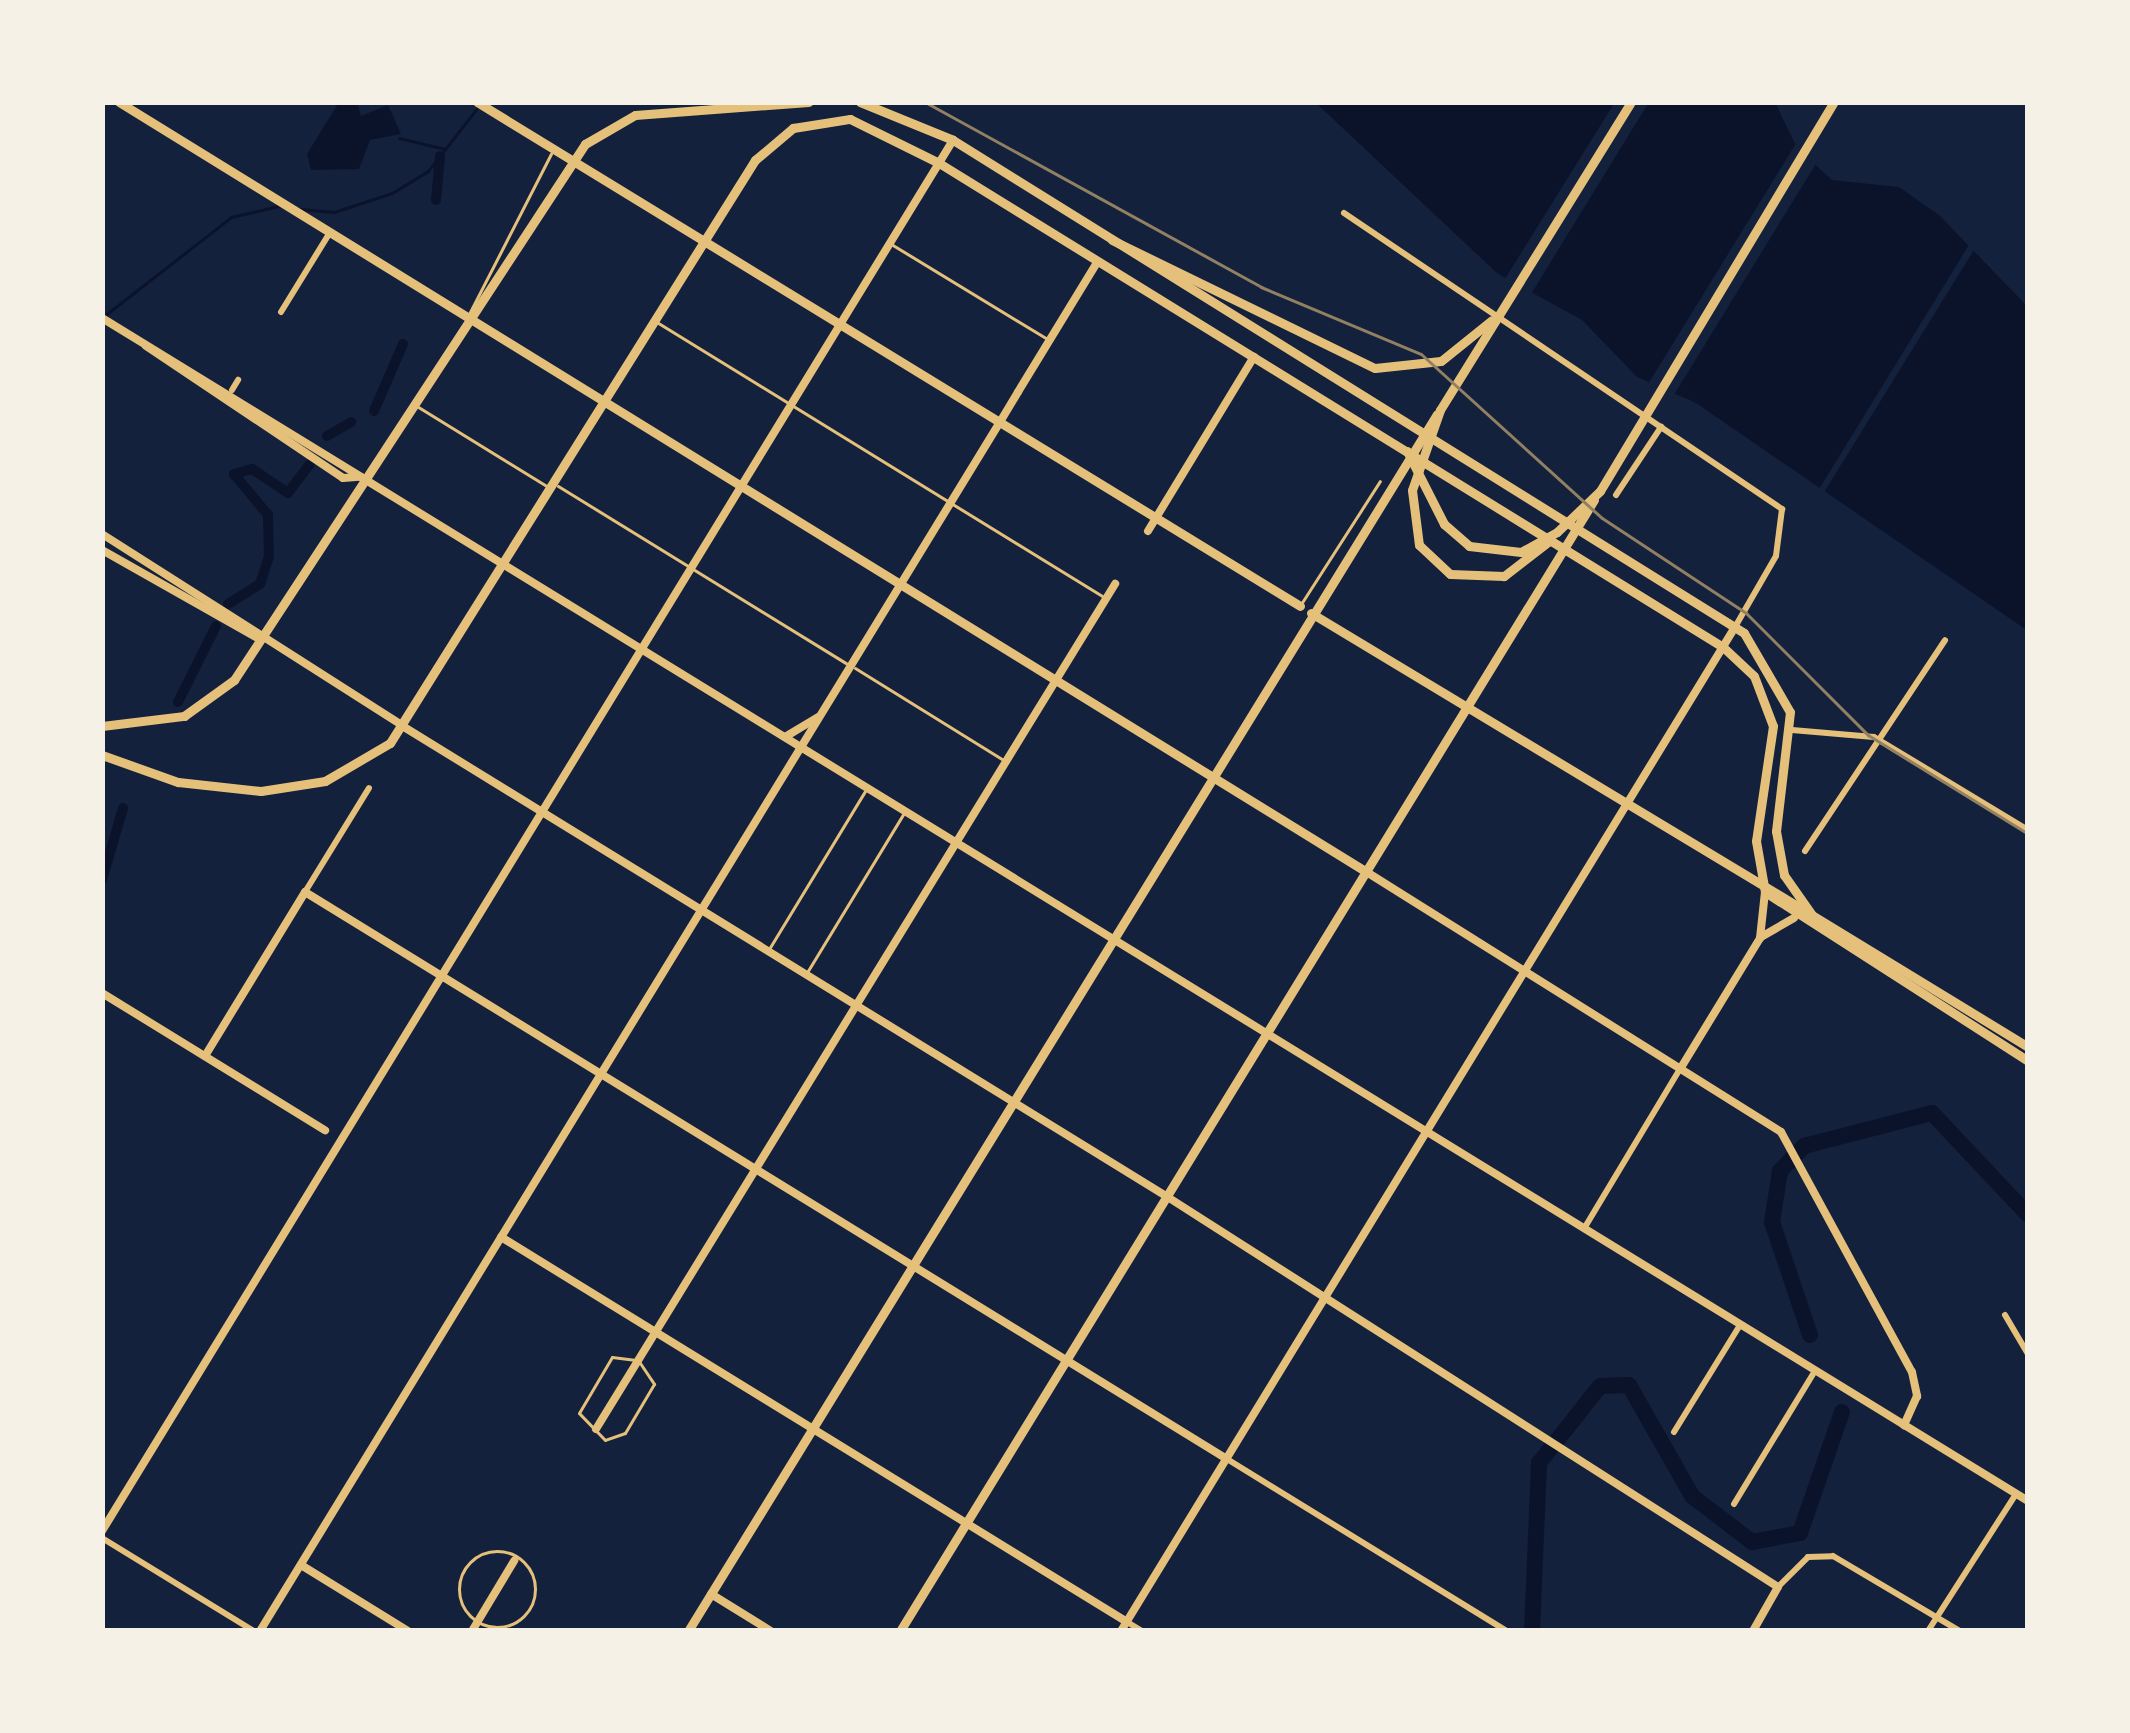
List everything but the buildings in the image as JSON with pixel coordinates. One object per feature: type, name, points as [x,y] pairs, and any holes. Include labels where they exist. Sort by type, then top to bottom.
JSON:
[{"type":"main road","points":[[119,102],[1365,871]]},
{"type":"main road","points":[[477,102],[1300,606]]},
{"type":"main road","points":[[552,146],[585,144],[661,111],[808,102]]},
{"type":"main road","points":[[860,102],[952,140],[1736,627],[1774,673],[1792,730],[1776,850],[1812,915]]},
{"type":"main road","points":[[688,1631],[1311,613],[1631,102]]},
{"type":"main road","points":[[900,1631],[1834,102]]},
{"type":"main road","points":[[102,755],[190,784],[293,789],[368,760],[404,727],[763,149],[793,128],[866,122],[1724,647],[1769,711],[1792,730]]},
{"type":"main road","points":[[102,726],[199,709],[260,639],[361,477],[585,144]]},
{"type":"main road","points":[[1112,239],[1375,368],[1442,361],[1504,308]]},
{"type":"main road","points":[[1439,410],[1412,490],[1416,539],[1437,566],[1481,579],[1526,566],[1551,538]]},
{"type":"main road","points":[[1407,451],[1444,524],[1485,552],[1539,545],[1600,490]]},
{"type":"main road","points":[[1311,613],[2028,1047]]},
{"type":"main road","points":[[1769,711],[1774,759],[1756,841],[1765,892],[1794,918],[2028,1061]]},
{"type":"street","points":[[952,140],[102,1534],[257,1631],[1098,261]]},
{"type":"street","points":[[1124,1626],[1767,579],[1785,514],[1345,213]]},
{"type":"street","points":[[281,312],[329,234]]},
{"type":"street","points":[[102,318],[232,390],[361,477],[2028,1502]]},
{"type":"street","points":[[145,344],[343,478],[361,477]]},
{"type":"street","points":[[1145,535],[1254,357]]},
{"type":"street","points":[[232,390],[238,380]]},
{"type":"street","points":[[1616,495],[1661,427]]},
{"type":"street","points":[[102,534],[260,639]]},
{"type":"street","points":[[102,550],[260,639],[1541,1426],[1562,1451],[1778,1587]]},
{"type":"street","points":[[596,1429],[1115,584]]},
{"type":"street","points":[[1300,606],[1311,613]]},
{"type":"street","points":[[1805,851],[1945,640]]},
{"type":"street","points":[[784,738],[820,717]]},
{"type":"street","points":[[1792,730],[1882,741],[2028,830]]},
{"type":"street","points":[[205,1056],[369,788]]},
{"type":"street","points":[[1365,871],[1682,1066],[1788,1141],[1912,1372],[1917,1396],[1904,1425]]},
{"type":"street","points":[[305,892],[1508,1631]]},
{"type":"street","points":[[1584,1229],[1760,938],[1765,892]]},
{"type":"street","points":[[1760,938],[1794,918]]},
{"type":"street","points":[[102,993],[341,1140]]},
{"type":"street","points":[[501,1237],[966,1523],[1124,1626],[1142,1631]]},
{"type":"street","points":[[2005,1315],[2028,1354]]},
{"type":"street","points":[[1674,1432],[1740,1325]]},
{"type":"street","points":[[1734,1504],[1815,1371]]},
{"type":"street","points":[[1928,1631],[2015,1494]]},
{"type":"street","points":[[1753,1631],[1778,1587],[1808,1557],[1845,1561],[1960,1631]]},
{"type":"street","points":[[474,1628],[514,1561]]},
{"type":"street","points":[[301,1565],[408,1631]]},
{"type":"street","points":[[711,1594],[771,1631]]},
{"type":"lane","points":[[469,320],[469,298],[552,146]]},
{"type":"lane","points":[[890,243],[1049,341]]},
{"type":"lane","points":[[654,320],[1106,598]]},
{"type":"lane","points":[[412,402],[1006,761]]},
{"type":"lane","points":[[1300,606],[1380,481]]},
{"type":"lane","points":[[768,951],[867,788]]},
{"type":"lane","points":[[806,974],[905,812]]},
{"type":"lane","points":[[612,1357],[638,1360],[654,1384],[644,1403],[622,1436],[592,1436],[581,1404],[612,1357]]},
{"type":"lane","points":[[500,1548],[529,1562],[536,1584],[510,1628],[474,1628],[457,1596],[484,1553],[500,1548]]},
{"type":"water","points":[[339,102],[357,102],[361,116],[388,105],[401,134],[370,140],[359,169],[311,170],[307,154]]},
{"type":"water","points":[[1315,102],[1775,102],[1797,148],[1832,180],[1899,187],[1939,215],[2028,307],[2028,631],[1696,403],[1637,377],[1582,320],[1498,274]]},
{"type":"pier","points":[[1615,102],[1649,102],[1531,294],[1503,282]]},
{"type":"pier","points":[[1800,137],[1820,157],[1669,403],[1645,389]]},
{"type":"pier","points":[[1972,240],[1977,245],[1818,502],[1813,499]]},
{"type":"waterway","points":[[300,209],[334,212],[392,193],[428,171],[478,107]]},
{"type":"waterway","points":[[399,138],[445,149]]},
{"type":"waterway","points":[[436,200],[440,156]]},
{"type":"waterway","points":[[104,316],[231,217],[279,206]]},
{"type":"waterway","points":[[374,411],[403,344]]},
{"type":"waterway","points":[[327,436],[351,422]]},
{"type":"waterway","points":[[228,604],[260,584],[269,557],[268,515],[234,474],[252,469],[288,493],[310,464]]},
{"type":"waterway","points":[[178,702],[216,626]]},
{"type":"waterway","points":[[102,880],[123,808]]},
{"type":"waterway","points":[[1810,1335],[1772,1222],[1780,1171],[1804,1146],[1932,1113],[2028,1215]]},
{"type":"waterway","points":[[1532,1631],[1539,1463],[1600,1386],[1629,1385],[1692,1496],[1752,1542],[1800,1533],[1842,1412]]},
{"type":"railway","points":[[925,102],[1261,287],[1421,354],[1602,518],[1746,613],[1868,735],[2028,834]]}]
